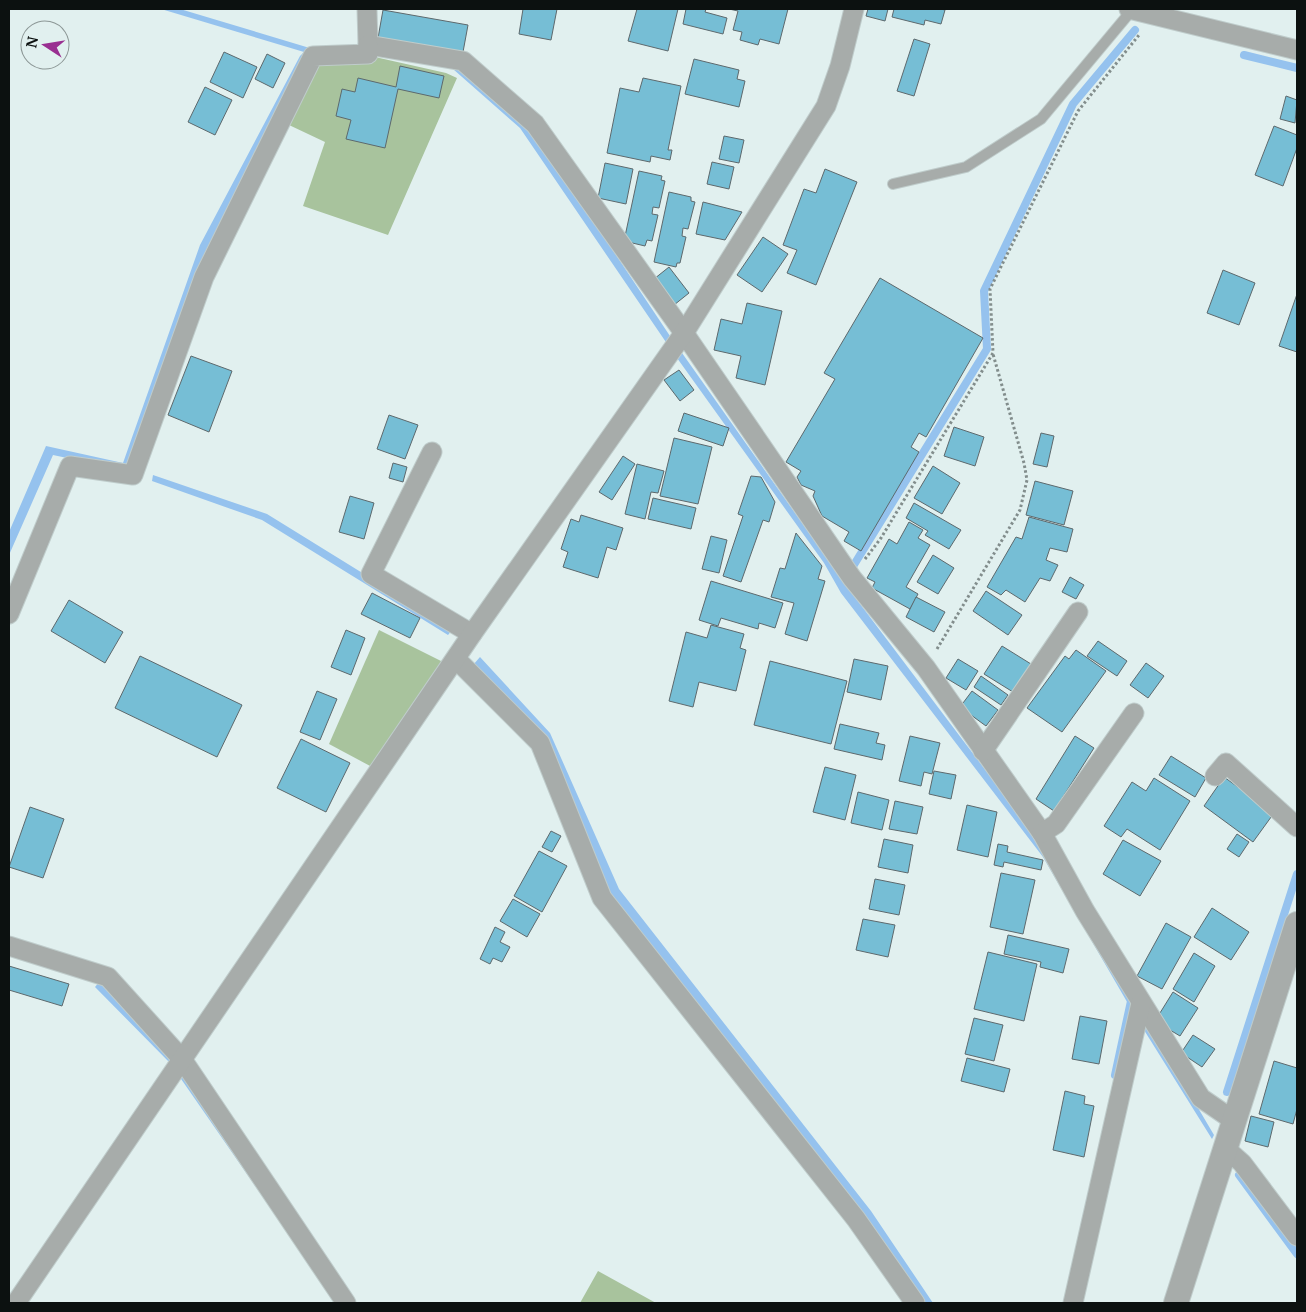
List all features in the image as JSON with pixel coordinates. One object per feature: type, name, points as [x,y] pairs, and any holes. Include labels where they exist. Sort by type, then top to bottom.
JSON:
[{"type":"street","points":[[9,614],[70,466],[133,475],[204,278],[313,56],[368,54],[367,9]]},
{"type":"street","points":[[16,1303],[472,634],[684,333],[826,106],[840,66],[854,9]]},
{"type":"street","points":[[1130,9],[1166,13],[1297,50]]},
{"type":"street","points":[[368,45],[463,61],[535,124],[684,333],[852,578],[926,668],[1042,833],[1140,1006],[1201,1098],[1233,1120]]},
{"type":"street","points":[[432,452],[371,574],[472,634]]},
{"type":"street","points":[[983,751],[1078,612]]},
{"type":"street","points":[[456,659],[540,743],[602,898],[856,1219],[915,1303]]},
{"type":"street","points":[[1042,833],[1056,824],[1134,712]]},
{"type":"street","points":[[1215,776],[1226,763],[1297,828]]},
{"type":"street","points":[[1176,1303],[1297,924]]},
{"type":"street","points":[[9,946],[108,977],[182,1059],[346,1303]]},
{"type":"street","points":[[1073,1303],[1140,1006]]},
{"type":"street","points":[[1224,1148],[1242,1163],[1297,1236]]},
{"type":"lane","points":[[893,184],[966,166],[1041,119],[1130,9]]},
{"type":"path","points":[[926,668],[1020,510],[1027,480],[993,353],[990,289],[1078,110],[1148,24],[1166,13]]},
{"type":"path","points":[[852,578],[881,538],[993,353]]},
{"type":"green space","points":[[375,57],[446,73],[457,78],[388,235],[303,206],[325,142],[289,125],[317,66]]},
{"type":"green space","points":[[379,630],[443,662],[372,767],[329,744]]},
{"type":"green space","points":[[598,1271],[656,1303],[580,1303]]},
{"type":"water","points":[[161,9],[180,9],[313,49],[358,45],[457,63],[526,120],[670,336],[848,588],[1048,853],[1214,1135],[1212,1139],[1134,1014],[1068,1303],[1063,1303],[1130,1007],[1043,857],[841,593],[824,563],[672,351],[520,128],[453,69],[358,51],[314,54],[128,471],[53,455],[9,555],[9,532],[46,446],[123,463],[200,245],[300,56],[304,52]]},
{"type":"water","points":[[153,475],[267,514],[453,629],[448,635],[262,520],[152,481]]},
{"type":"water","points":[[480,657],[550,733],[619,889],[871,1211],[933,1303],[922,1303],[861,1216],[610,893],[544,737],[473,665]]},
{"type":"water","points":[[100,981],[175,1059],[308,1262],[170,1063],[95,987]]},
{"type":"building","points":[[523,9],[557,9],[551,40],[519,34]]},
{"type":"building","points":[[637,9],[678,9],[668,51],[628,41]]},
{"type":"building","points":[[686,9],[706,9],[705,12],[727,18],[723,34],[683,24]]},
{"type":"building","points":[[729,9],[788,9],[779,44],[760,39],[758,45],[740,40],[742,32],[733,30],[738,11]]},
{"type":"building","points":[[868,9],[888,9],[885,21],[866,16]]},
{"type":"building","points":[[894,9],[945,10],[941,24],[925,20],[924,25],[892,17]]},
{"type":"building","points":[[383,10],[468,25],[463,52],[378,38]]},
{"type":"building","points":[[914,39],[930,44],[914,96],[897,91]]},
{"type":"building","points":[[224,52],[257,67],[243,98],[210,82]]},
{"type":"building","points":[[267,54],[285,63],[273,88],[255,79]]},
{"type":"building","points":[[694,59],[739,70],[737,79],[745,81],[739,107],[685,94]]},
{"type":"building","points":[[400,66],[444,76],[439,98],[398,89],[385,148],[346,139],[351,120],[336,116],[342,89],[355,92],[358,78],[396,87]]},
{"type":"building","points":[[643,78],[681,86],[668,150],[672,150],[670,160],[651,156],[650,162],[607,153],[620,88],[639,92]]},
{"type":"building","points":[[205,87],[232,100],[215,135],[188,122]]},
{"type":"building","points":[[1286,96],[1297,100],[1295,123],[1280,119]]},
{"type":"building","points":[[1274,126],[1297,135],[1297,148],[1283,186],[1255,175]]},
{"type":"building","points":[[724,136],[744,140],[739,163],[719,159]]},
{"type":"building","points":[[712,162],[734,167],[729,189],[707,184]]},
{"type":"building","points":[[605,163],[633,169],[626,204],[598,198]]},
{"type":"building","points":[[825,169],[857,182],[816,285],[787,273],[797,250],[783,245],[804,189],[816,193]]},
{"type":"building","points":[[639,171],[662,176],[661,180],[665,181],[659,208],[653,207],[652,214],[658,215],[652,241],[647,240],[645,246],[624,241]]},
{"type":"building","points":[[669,192],[691,197],[691,201],[695,202],[688,229],[683,228],[682,236],[686,237],[680,263],[677,263],[676,267],[654,262]]},
{"type":"building","points":[[703,202],[742,212],[725,240],[696,234]]},
{"type":"building","points":[[763,237],[788,254],[762,292],[737,275]]},
{"type":"building","points":[[669,267],[689,293],[669,309],[649,283]]},
{"type":"building","points":[[1223,270],[1255,283],[1239,325],[1207,313]]},
{"type":"building","points":[[880,278],[983,338],[926,437],[919,433],[911,447],[919,452],[861,551],[844,541],[849,532],[822,516],[813,496],[815,491],[801,485],[797,477],[801,471],[786,462],[835,379],[824,373]]},
{"type":"building","points":[[1297,294],[1297,352],[1279,346]]},
{"type":"building","points":[[747,303],[782,311],[765,385],[736,378],[741,356],[714,350],[721,319],[742,324]]},
{"type":"building","points":[[191,356],[232,371],[209,432],[168,415]]},
{"type":"building","points":[[679,370],[694,390],[680,401],[664,380]]},
{"type":"building","points":[[684,413],[729,428],[723,446],[678,431]]},
{"type":"building","points":[[389,415],[418,425],[405,459],[377,449]]},
{"type":"building","points":[[954,427],[984,437],[975,466],[944,456]]},
{"type":"building","points":[[1041,433],[1054,436],[1047,467],[1033,464]]},
{"type":"building","points":[[674,438],[712,447],[698,504],[660,496]]},
{"type":"building","points":[[623,456],[635,464],[612,500],[599,492]]},
{"type":"building","points":[[393,463],[407,467],[403,482],[389,478]]},
{"type":"building","points":[[637,464],[664,471],[658,493],[651,492],[645,519],[625,514]]},
{"type":"building","points":[[933,466],[960,483],[942,514],[914,498]]},
{"type":"building","points":[[751,476],[761,477],[775,502],[769,522],[763,520],[741,582],[723,576],[743,516],[738,514]]},
{"type":"building","points":[[1035,481],[1073,491],[1064,525],[1026,515]]},
{"type":"building","points":[[350,496],[374,503],[364,539],[339,532]]},
{"type":"building","points":[[653,498],[696,508],[691,529],[648,519]]},
{"type":"building","points":[[914,503],[961,530],[949,549],[925,535],[928,531],[906,518]]},
{"type":"building","points":[[581,515],[623,528],[616,550],[607,547],[598,578],[563,567],[568,552],[561,549],[571,519],[579,522]]},
{"type":"building","points":[[1029,517],[1073,529],[1067,552],[1050,548],[1046,560],[1058,565],[1050,581],[1040,578],[1025,602],[1006,590],[1001,595],[987,587],[1016,537],[1022,539]]},
{"type":"building","points":[[909,522],[923,530],[918,538],[930,545],[906,587],[918,594],[910,609],[872,588],[875,582],[867,578],[889,539],[897,544]]},
{"type":"building","points":[[796,533],[822,566],[818,579],[825,581],[807,641],[785,634],[794,603],[771,597],[780,568],[785,569]]},
{"type":"building","points":[[711,536],[727,540],[719,573],[702,569]]},
{"type":"building","points":[[933,555],[954,568],[938,594],[917,582]]},
{"type":"building","points":[[1070,577],[1084,585],[1076,599],[1062,592]]},
{"type":"building","points":[[711,581],[783,603],[775,628],[759,623],[758,629],[721,618],[718,626],[699,620]]},
{"type":"building","points":[[986,591],[1022,615],[1008,635],[973,611]]},
{"type":"building","points":[[372,593],[420,618],[410,638],[361,614]]},
{"type":"building","points":[[916,597],[945,612],[934,632],[906,617]]},
{"type":"building","points":[[69,600],[123,632],[105,663],[51,631]]},
{"type":"building","points":[[711,625],[744,634],[740,648],[746,650],[736,691],[699,682],[693,707],[669,701],[686,632],[707,638]]},
{"type":"building","points":[[346,630],[365,638],[351,675],[331,667]]},
{"type":"building","points":[[1098,641],[1127,661],[1117,676],[1087,656]]},
{"type":"building","points":[[1002,646],[1031,664],[1013,692],[984,674]]},
{"type":"building","points":[[1076,650],[1106,671],[1062,732],[1027,708],[1065,656],[1069,659]]},
{"type":"building","points":[[140,656],[242,705],[217,757],[115,708]]},
{"type":"building","points":[[854,659],[888,666],[881,700],[847,692]]},
{"type":"building","points":[[958,659],[978,671],[966,690],[946,678]]},
{"type":"building","points":[[770,661],[847,681],[831,744],[754,725]]},
{"type":"building","points":[[1146,663],[1164,676],[1148,698],[1130,685]]},
{"type":"building","points":[[981,676],[1008,695],[1001,705],[974,687]]},
{"type":"building","points":[[317,691],[337,699],[320,740],[300,732]]},
{"type":"building","points":[[972,691],[998,710],[986,726],[960,707]]},
{"type":"building","points":[[840,724],[879,733],[876,743],[885,745],[882,760],[834,749]]},
{"type":"building","points":[[910,736],[940,743],[932,774],[924,772],[921,786],[899,781]]},
{"type":"building","points":[[1075,736],[1094,748],[1054,811],[1036,799]]},
{"type":"building","points":[[301,739],[350,763],[326,812],[277,788]]},
{"type":"building","points":[[1171,756],[1206,778],[1195,797],[1159,775]]},
{"type":"building","points":[[825,767],[856,775],[845,820],[813,812]]},
{"type":"building","points":[[934,771],[956,775],[951,799],[929,794]]},
{"type":"building","points":[[1224,777],[1274,813],[1253,842],[1204,806]]},
{"type":"building","points":[[1154,778],[1190,801],[1160,850],[1127,829],[1121,837],[1104,826],[1132,782],[1146,791]]},
{"type":"building","points":[[858,792],[889,800],[882,830],[851,823]]},
{"type":"building","points":[[895,801],[923,807],[917,834],[889,829]]},
{"type":"building","points":[[967,805],[997,812],[988,857],[957,850]]},
{"type":"building","points":[[30,807],[64,819],[43,878],[9,867]]},
{"type":"building","points":[[551,831],[561,836],[552,852],[542,847]]},
{"type":"building","points":[[1237,834],[1249,842],[1239,857],[1227,849]]},
{"type":"building","points":[[884,839],[913,845],[908,873],[878,867]]},
{"type":"building","points":[[1123,840],[1161,861],[1140,896],[1103,874]]},
{"type":"building","points":[[998,844],[1008,846],[1007,852],[1043,860],[1041,870],[1004,862],[1003,867],[994,865]]},
{"type":"building","points":[[539,851],[567,866],[542,912],[514,896]]},
{"type":"building","points":[[1001,873],[1035,880],[1023,934],[990,927]]},
{"type":"building","points":[[875,879],[905,885],[899,915],[869,909]]},
{"type":"building","points":[[513,899],[540,914],[527,937],[500,921]]},
{"type":"building","points":[[1212,908],[1249,932],[1231,960],[1194,937]]},
{"type":"building","points":[[863,919],[895,925],[888,957],[856,950]]},
{"type":"building","points":[[1166,923],[1191,937],[1162,989],[1137,976]]},
{"type":"building","points":[[495,927],[505,932],[500,942],[510,947],[502,962],[493,958],[490,964],[480,959]]},
{"type":"building","points":[[1008,935],[1069,949],[1063,973],[1040,967],[1041,962],[1004,954]]},
{"type":"building","points":[[988,952],[1037,964],[1024,1021],[974,1009]]},
{"type":"building","points":[[1194,953],[1215,966],[1194,1002],[1173,989]]},
{"type":"building","points":[[9,966],[69,984],[62,1006],[9,990]]},
{"type":"building","points":[[1173,992],[1198,1008],[1180,1036],[1155,1021]]},
{"type":"building","points":[[1080,1016],[1107,1021],[1099,1064],[1072,1059]]},
{"type":"building","points":[[974,1018],[1003,1025],[994,1061],[965,1054]]},
{"type":"building","points":[[1193,1035],[1215,1049],[1202,1067],[1181,1053]]},
{"type":"building","points":[[967,1058],[1010,1069],[1004,1092],[961,1081]]},
{"type":"building","points":[[1274,1061],[1297,1068],[1297,1109],[1293,1124],[1259,1114]]},
{"type":"building","points":[[1065,1091],[1085,1096],[1084,1104],[1094,1106],[1084,1157],[1053,1150]]},
{"type":"building","points":[[1251,1116],[1274,1122],[1268,1147],[1245,1141]]},
{"type":"waterway","points":[[852,568],[987,349],[984,291],[1073,104],[1135,30]]},
{"type":"waterway","points":[[1244,55],[1297,68]]},
{"type":"waterway","points":[[1227,1092],[1297,874]]},
{"type":"waterway","points":[[1115,1075],[1131,1001]]},
{"type":"waterway","points":[[1239,1175],[1297,1254]]}]
